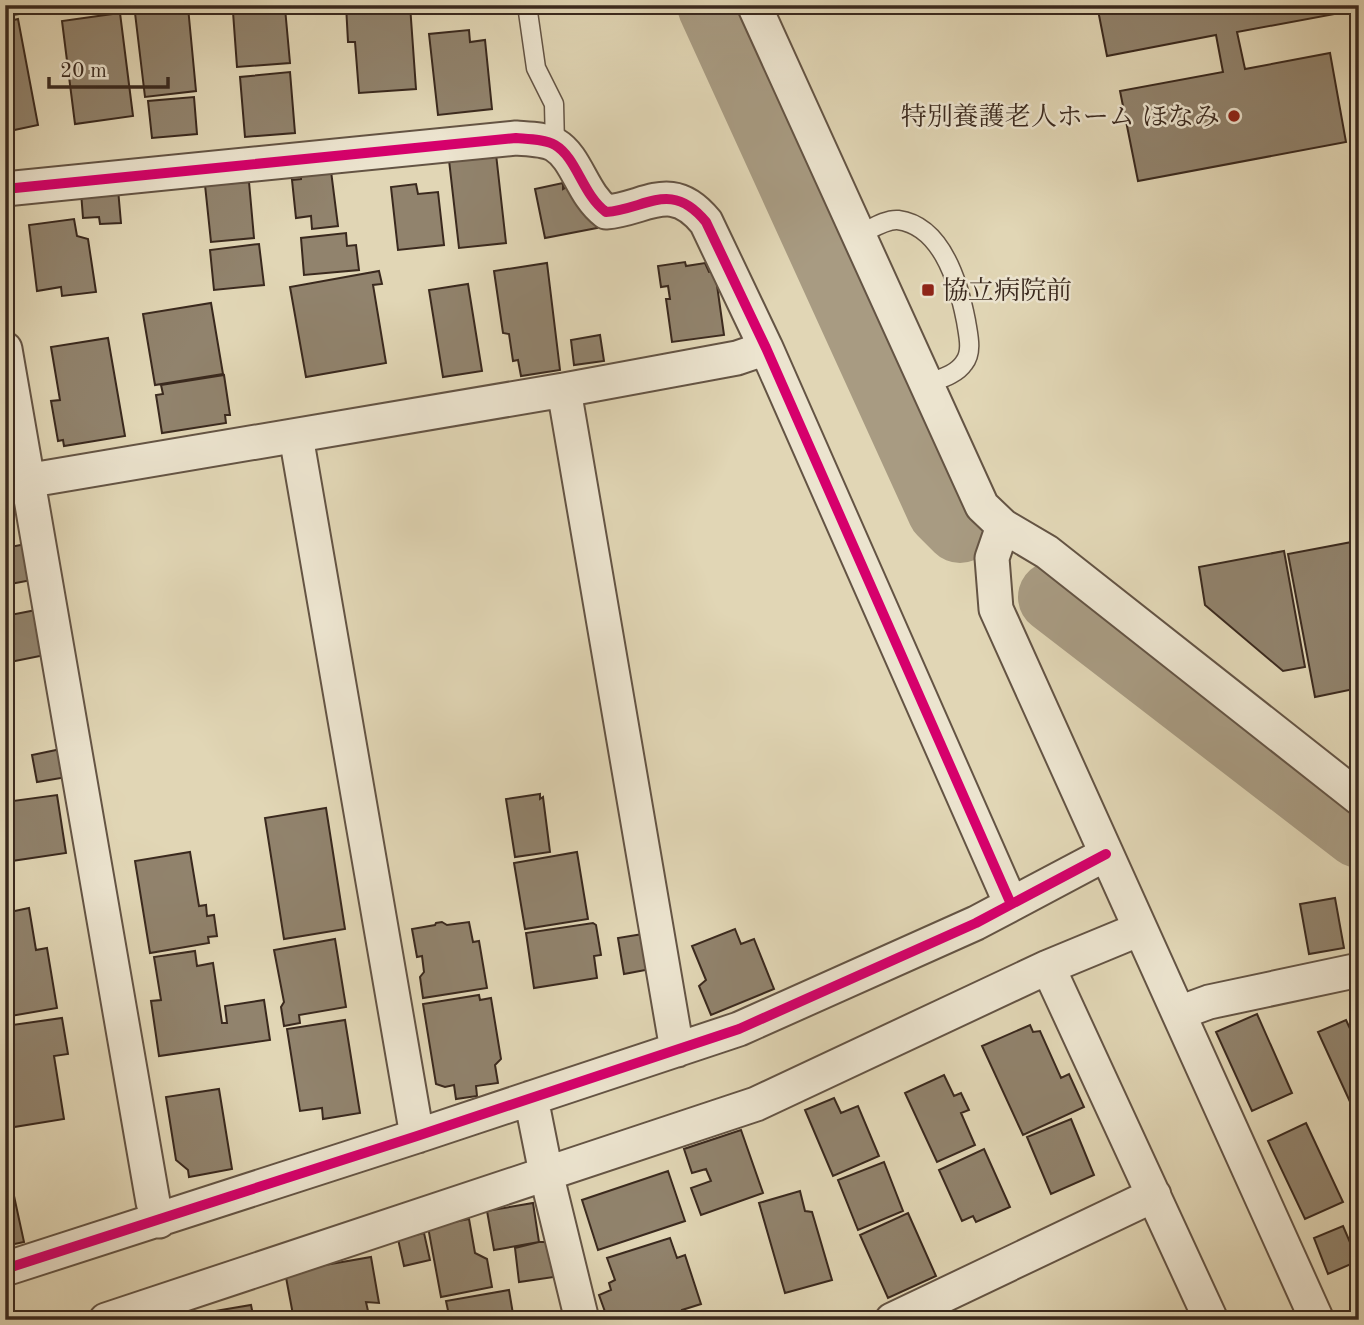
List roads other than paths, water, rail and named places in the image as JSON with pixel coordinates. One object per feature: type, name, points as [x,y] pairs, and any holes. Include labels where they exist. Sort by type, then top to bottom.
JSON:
[{"type":"street","points":[[754,5],[875,228],[942,378],[982,506],[1003,526],[1047,552],[1359,798]]},
{"type":"street","points":[[5,189],[516,138],[555,145],[570,161],[589,196],[606,212],[657,199],[671,200],[695,208],[706,222],[766,348],[1011,904]]},
{"type":"street","points":[[17,483],[564,390],[737,358],[766,348]]},
{"type":"street","points":[[5,349],[17,483],[153,1202],[159,1221]]},
{"type":"street","points":[[564,390],[677,1050]]},
{"type":"street","points":[[296,436],[417,1136]]},
{"type":"street","points":[[1003,526],[992,558],[996,609],[1317,1320]]},
{"type":"street","points":[[5,1269],[417,1136],[751,1023],[976,923],[1106,854]]},
{"type":"street","points":[[106,1320],[756,1104],[1048,967],[1140,929]]},
{"type":"street","points":[[1048,967],[1211,1320]]},
{"type":"street","points":[[1179,1013],[1209,1002],[1359,970]]},
{"type":"street","points":[[531,1098],[546,1173],[582,1320]]},
{"type":"street","points":[[892,1320],[1154,1195]]},
{"type":"lane","points":[[527,5],[536,68],[554,104],[555,145]]},
{"type":"lane","points":[[875,228],[901,221],[923,231],[949,264],[963,303],[968,335],[967,360],[942,378]]},
{"type":"waterway","points":[[713,5],[943,510],[960,527]]},
{"type":"waterway","points":[[1054,597],[1359,832]]},
{"type":"place","name":"特別養護老人ホーム ほなみ","points":[[1234,116]]},
{"type":"place","name":"協立病院前","points":[[928,290]]}]
